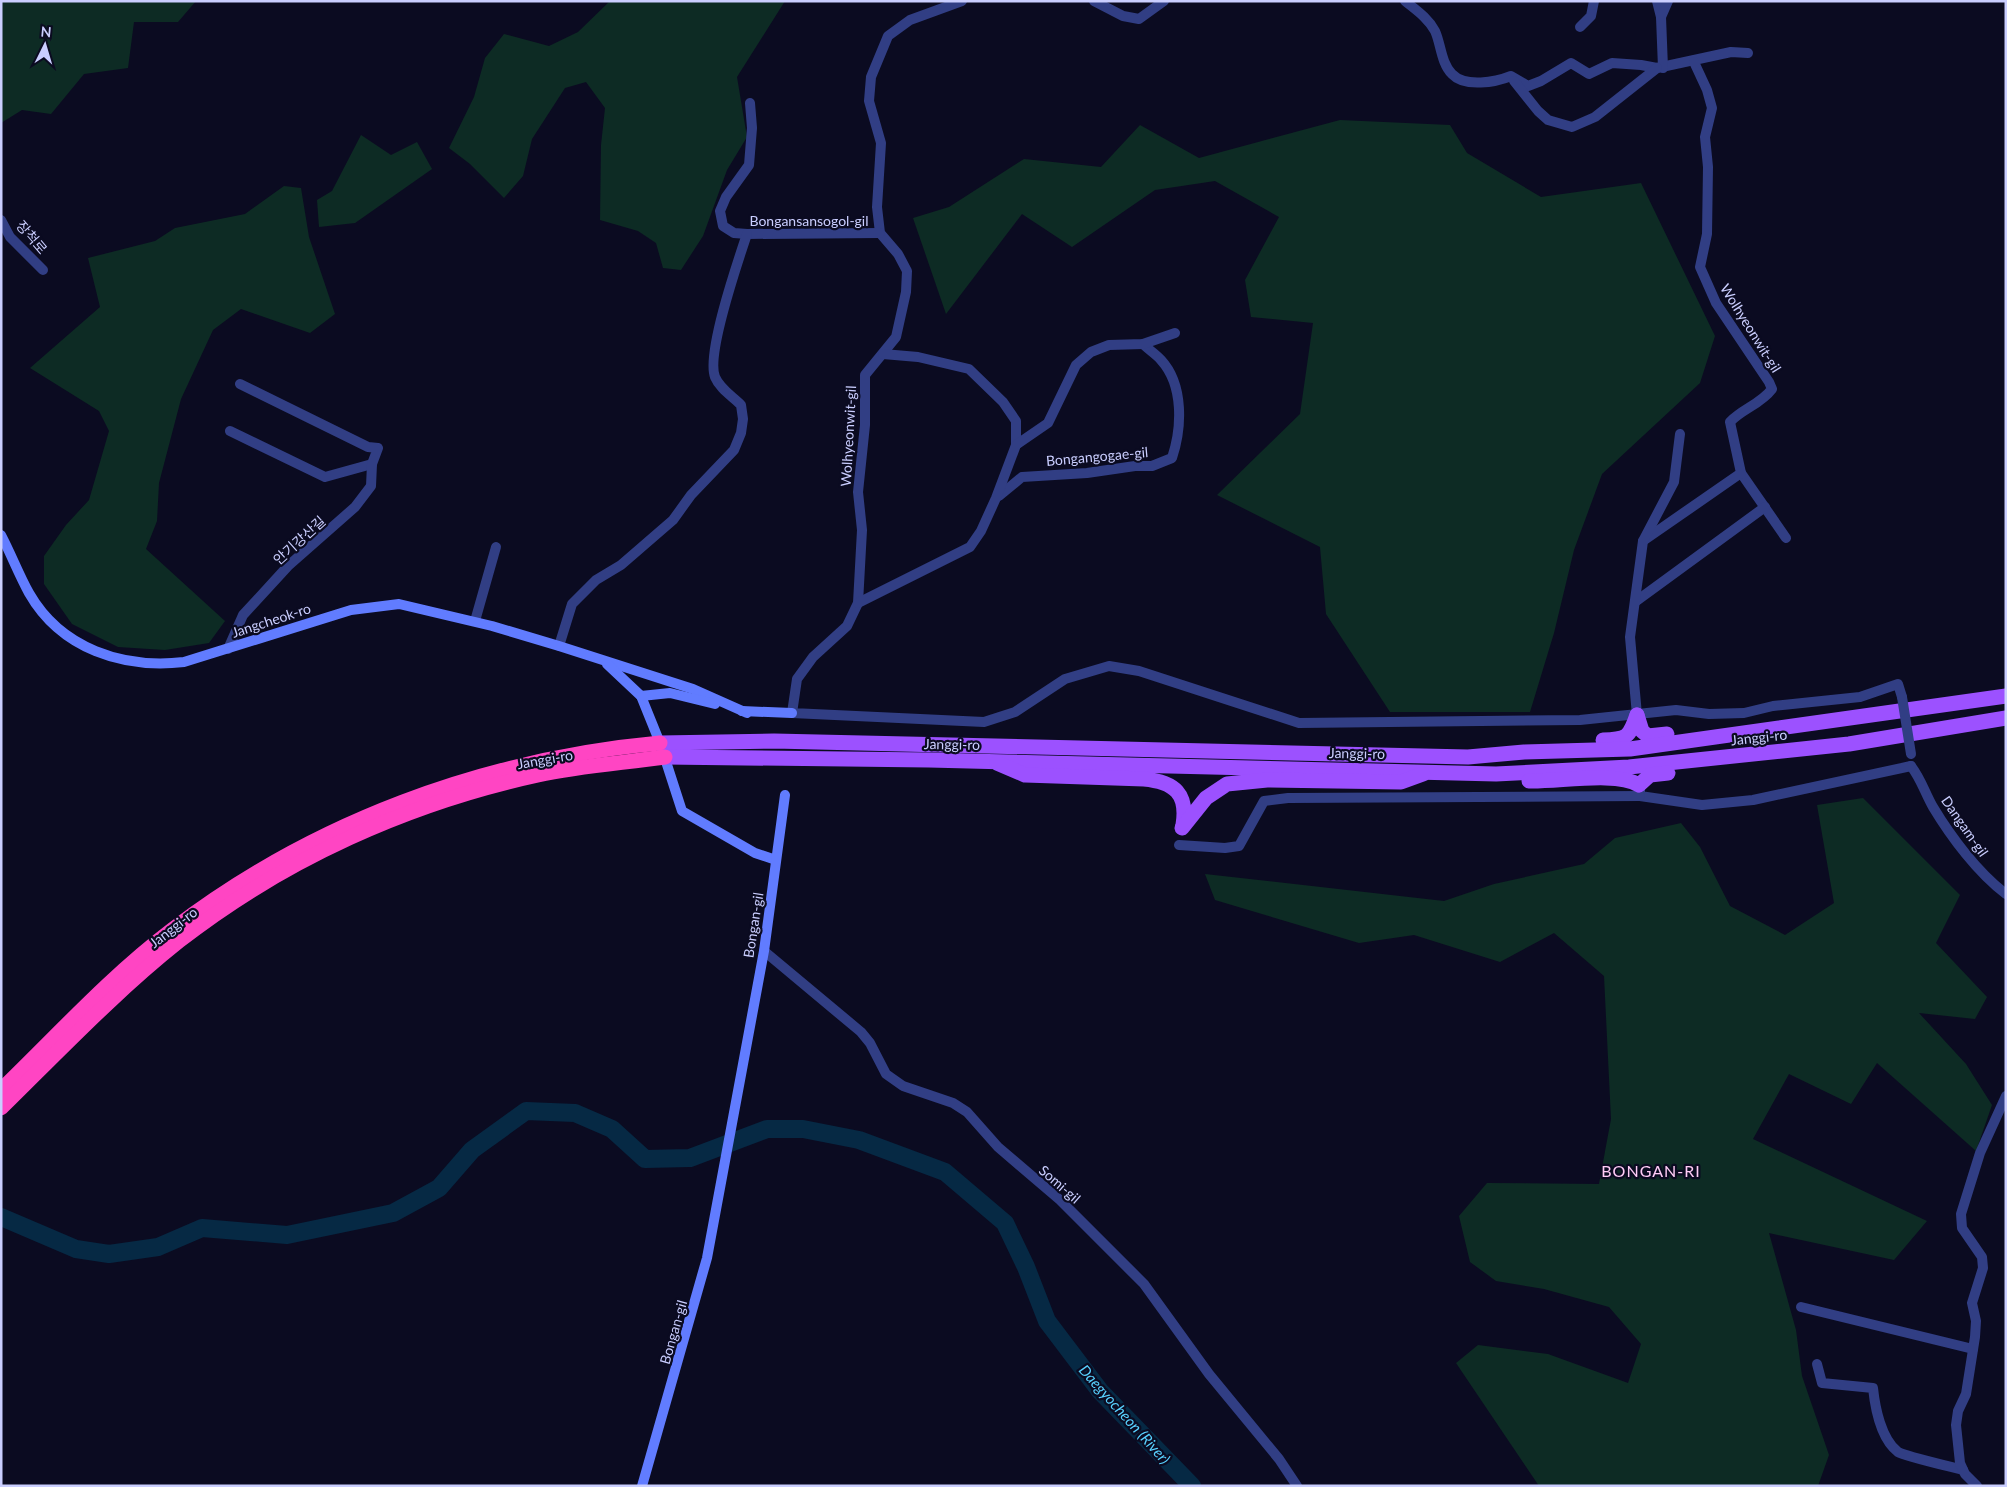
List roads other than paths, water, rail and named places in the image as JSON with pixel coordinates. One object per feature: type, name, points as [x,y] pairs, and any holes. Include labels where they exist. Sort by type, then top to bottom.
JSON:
[{"type":"highway","name":"Janggi-ro","points":[[1,1108],[7,1090],[107,985],[171,931],[222,893],[276,860],[344,825],[416,796],[480,776],[603,750],[663,750]]},
{"type":"main road","name":"Janggi-ro","points":[[663,750],[774,741],[1468,757],[1524,752],[1630,749],[1712,739],[2006,696]]},
{"type":"main road","points":[[1637,715],[1642,731],[1648,736],[1692,731],[1712,739]]},
{"type":"main road","points":[[1524,752],[1535,741],[1621,739],[1630,734],[1637,715]]},
{"type":"main road","name":"Janggi-ro","points":[[663,750],[994,762],[1496,774],[1629,767],[1849,744],[2006,718]]},
{"type":"main road","points":[[1496,774],[1522,781],[1551,782],[1615,778],[1630,780],[1640,791],[1650,776],[1830,754],[1849,744]]},
{"type":"main road","points":[[994,762],[1014,773],[1025,775],[1144,779],[1163,782],[1183,799],[1186,808],[1182,828],[1206,798],[1227,784],[1267,780],[1402,782],[1431,771]]},
{"type":"street","points":[[880,233],[877,207],[881,143],[869,101],[871,77],[888,36],[910,20],[962,1]]},
{"type":"street","points":[[1094,1],[1123,16],[1139,19],[1164,1]]},
{"type":"street","points":[[1405,1],[1424,16],[1434,31],[1440,51],[1452,74],[1463,80],[1484,82],[1498,81],[1511,76]]},
{"type":"street","points":[[1580,27],[1591,16],[1594,1]]},
{"type":"street","points":[[1656,1],[1661,17],[1660,68]]},
{"type":"street","points":[[1661,17],[1668,1]]},
{"type":"street","points":[[1511,76],[1528,86],[1541,81],[1571,63],[1590,74],[1612,63],[1660,68],[1694,62],[1731,52],[1748,53]]},
{"type":"street","name":"Wolhyeonwit-gil","points":[[1694,62],[1707,90],[1712,108],[1705,137],[1708,167],[1707,234],[1700,267],[1716,302],[1769,382],[1772,390],[1735,416],[1730,422],[1742,473]]},
{"type":"street","points":[[1511,76],[1538,111],[1548,120],[1572,126],[1595,116],[1660,68]]},
{"type":"street","name":"Bongansansogol-gil","points":[[750,103],[752,128],[749,166],[726,197],[720,211],[723,226],[734,233],[747,234],[880,233]]},
{"type":"street","name":"장척로","points":[[1,220],[10,237],[43,270]]},
{"type":"street","name":"Wolhyeonwit-gil","points":[[792,713],[797,679],[813,657],[847,626],[858,604],[862,530],[858,492],[865,425],[865,375],[896,337],[906,292],[907,271],[898,254],[880,233]]},
{"type":"street","points":[[559,646],[572,604],[576,599],[596,580],[621,565],[673,520],[692,495],[734,450],[742,426],[741,405],[722,389],[714,376],[713,362],[717,332],[747,234]]},
{"type":"street","points":[[1016,444],[1048,423],[1076,365],[1091,352],[1109,346],[1144,344],[1175,333]]},
{"type":"street","name":"Bongangogae-gil","points":[[996,498],[1010,484],[1022,477],[1087,473],[1126,466],[1152,466],[1172,458],[1179,425],[1177,390],[1162,361],[1144,344]]},
{"type":"street","points":[[883,354],[918,357],[969,369],[1003,402],[1016,421],[1016,444]]},
{"type":"street","name":"안기강산길","points":[[228,649],[243,615],[288,566],[355,508],[371,486],[372,464],[378,448],[368,447],[240,384]]},
{"type":"street","points":[[230,431],[324,477],[372,464]]},
{"type":"street","points":[[1637,715],[1630,637],[1643,541],[1674,482],[1680,434]]},
{"type":"street","name":"Bongangogae-gil","points":[[858,604],[970,547],[981,531],[996,498],[1016,444]]},
{"type":"street","points":[[1643,541],[1742,473],[1786,538]]},
{"type":"street","points":[[1636,602],[1765,507]]},
{"type":"street","name":"Jangcheok-ro","points":[[1,535],[30,594],[40,609],[65,635],[83,647],[112,657],[166,664],[184,662],[315,620],[380,605],[416,606],[559,646],[693,689],[747,713]]},
{"type":"street","points":[[475,622],[496,547]]},
{"type":"street","points":[[604,662],[641,696],[663,750],[682,811],[755,853],[776,860]]},
{"type":"street","points":[[641,696],[658,693],[674,694],[747,713],[792,713],[984,722],[1015,712],[1065,679],[1109,666],[1138,671],[1299,723],[1580,720],[1676,710],[1709,714],[1744,713],[1773,706],[1860,697],[1898,684],[1902,697],[1912,766],[1752,800],[1702,805],[1640,791],[1288,798],[1264,801],[1238,846],[1225,848],[1179,845]]},
{"type":"street","name":"Dangam-gil","points":[[1912,766],[1922,781],[1933,806],[1975,865],[2006,894]]},
{"type":"street","name":"Bongan-gil","points":[[642,1486],[696,1303],[721,1184],[764,951],[784,795]]},
{"type":"street","name":"Somi-gil","points":[[764,951],[861,1032],[870,1043],[890,1078],[903,1086],[953,1103],[967,1112],[998,1148],[1082,1223],[1144,1284],[1209,1374],[1279,1460],[1297,1486]]},
{"type":"street","points":[[1977,1486],[1963,1470],[1957,1446],[1956,1425],[1958,1411],[1966,1394],[1973,1349],[1976,1320],[1972,1302],[1983,1268],[1982,1257],[1962,1228],[1961,1214],[1980,1153],[2006,1096]]},
{"type":"street","points":[[1801,1307],[1973,1349]]},
{"type":"street","points":[[1817,1364],[1822,1383],[1872,1388],[1876,1414],[1884,1432],[1899,1452],[1963,1470]]},
{"type":"waterway","name":"Daegyocheon (River)","points":[[1,1217],[76,1249],[109,1254],[158,1247],[202,1228],[287,1235],[393,1213],[439,1188],[472,1150],[526,1111],[575,1113],[612,1129],[645,1159],[690,1158],[767,1129],[803,1129],[859,1140],[945,1172],[1005,1223],[1026,1267],[1047,1321],[1100,1391],[1192,1486]]},
{"type":"district","name":"BONGAN-RI","points":[[1651,1170]]}]
